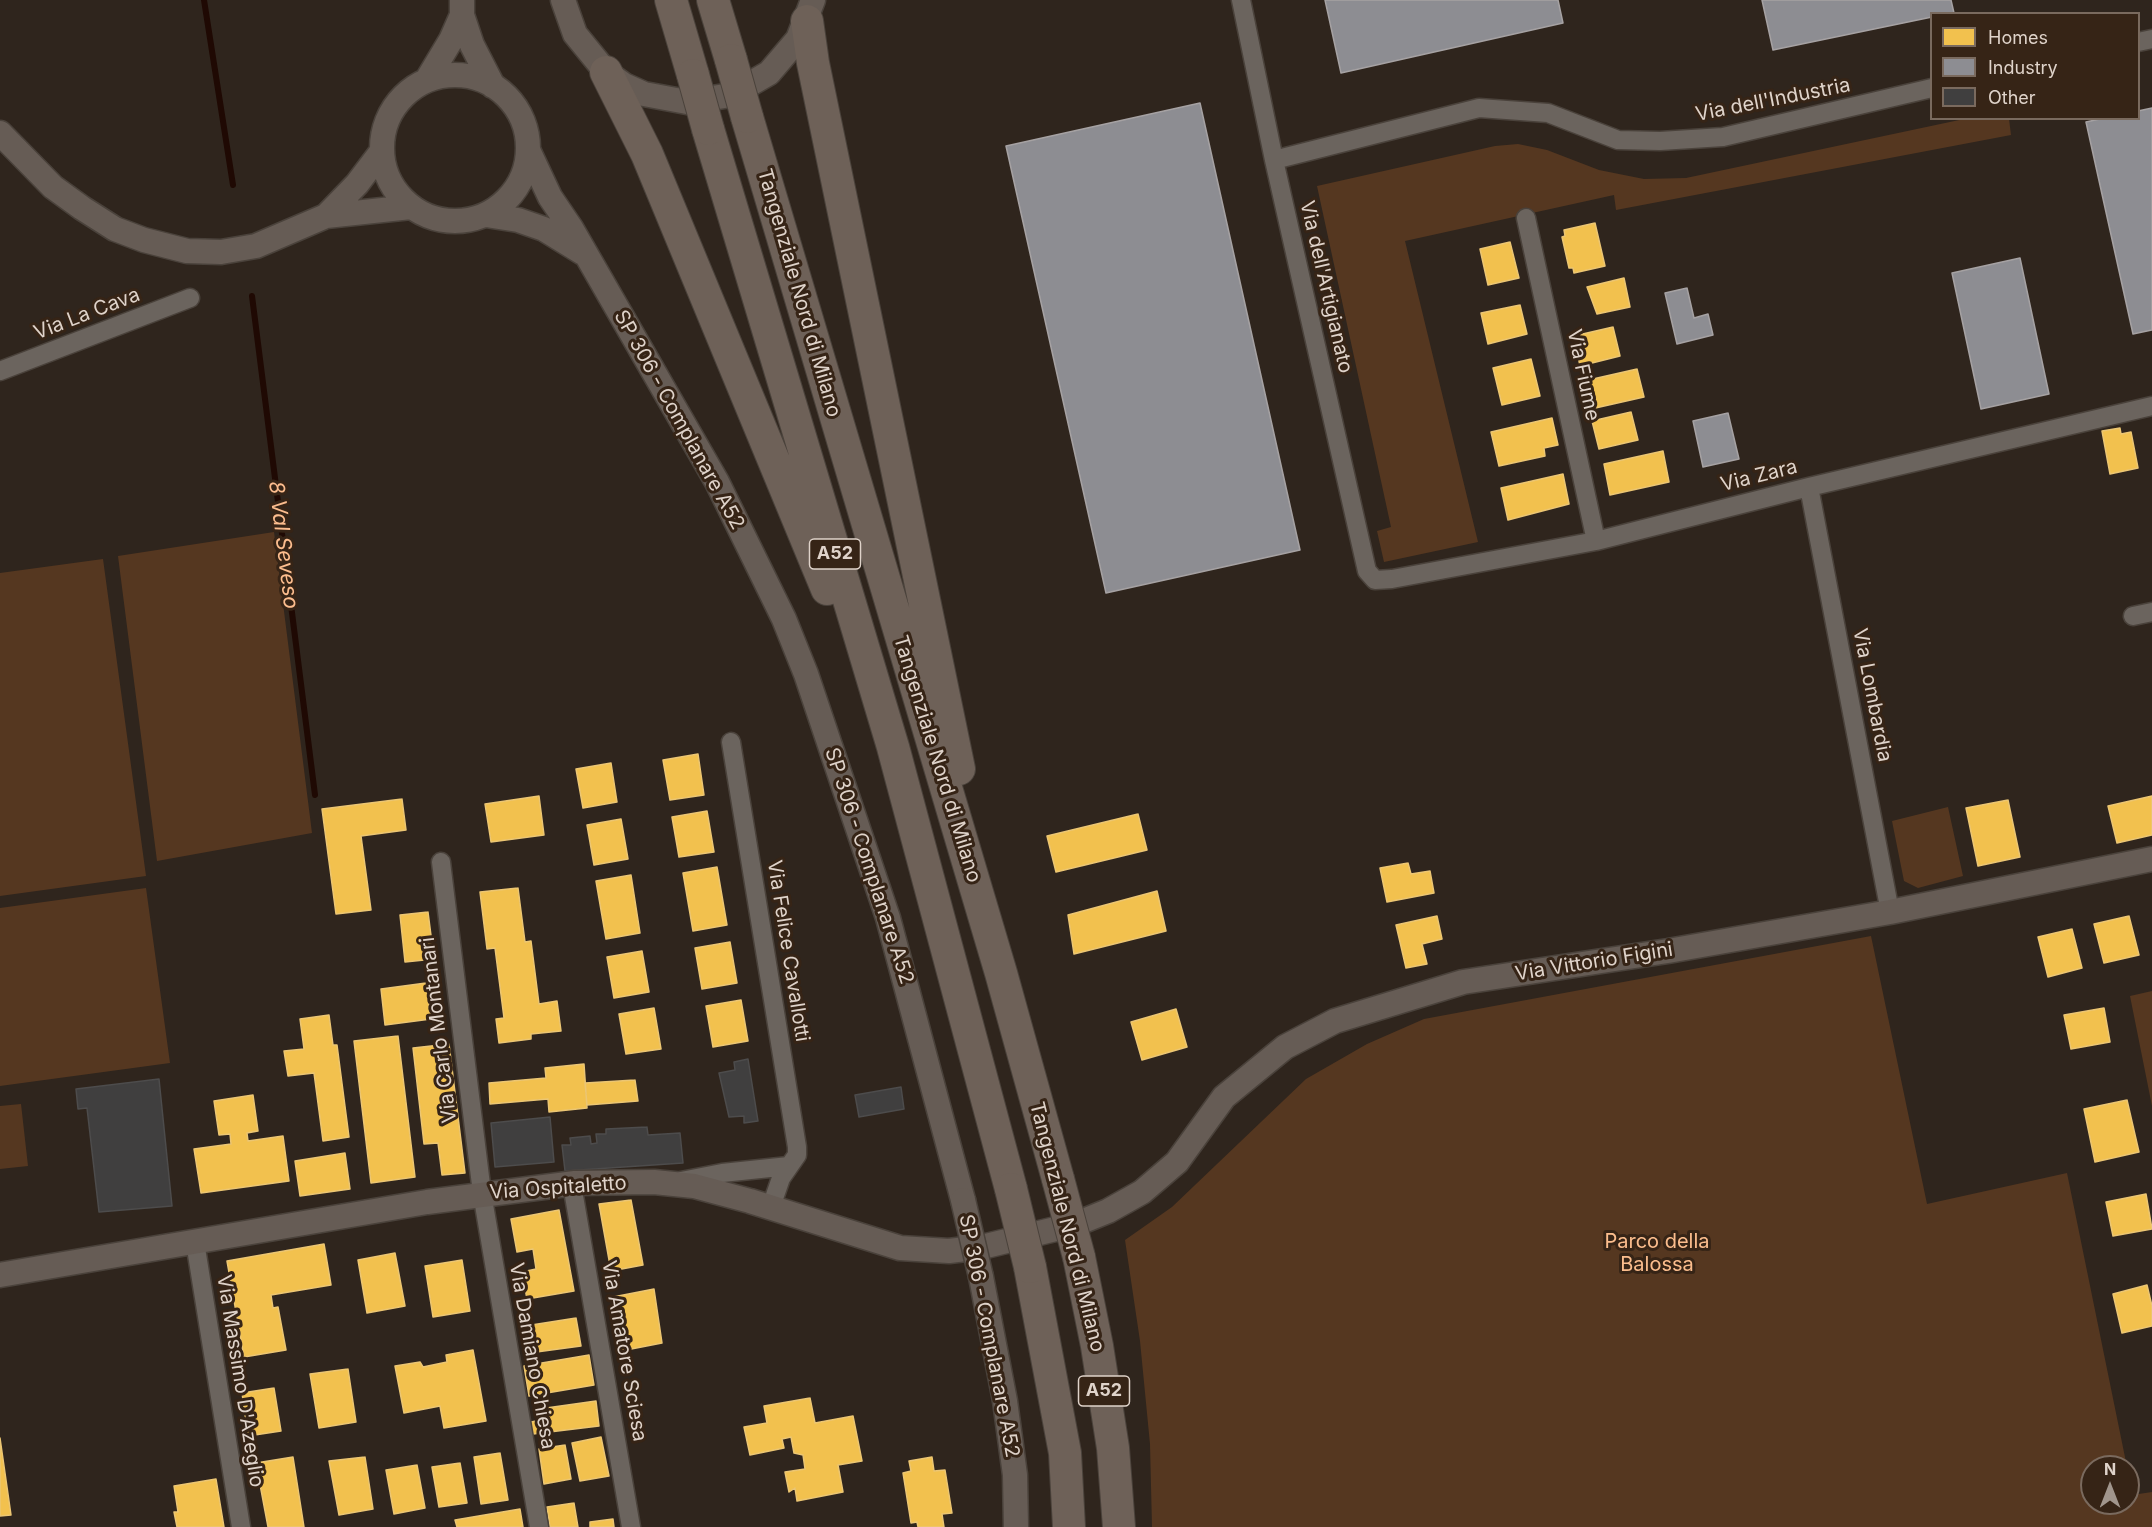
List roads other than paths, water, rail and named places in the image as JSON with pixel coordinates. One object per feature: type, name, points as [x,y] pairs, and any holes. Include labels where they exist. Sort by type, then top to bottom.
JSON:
[{"type":"highway","name":"Tangenziale Nord di Milano","points":[[671,0],[892,747],[1011,1189],[1030,1267],[1065,1454],[1069,1527]]},
{"type":"highway","name":"Tangenziale Nord di Milano","points":[[713,0],[1001,973],[1079,1257],[1097,1346],[1111,1436],[1119,1527]]},
{"type":"highway","points":[[812,6],[813,63],[1001,973]]},
{"type":"highway","points":[[606,72],[647,154],[892,747]]},
{"type":"street","points":[[563,0],[575,34],[584,48],[606,72],[624,85],[665,100],[687,102],[731,95],[751,86],[777,65],[798,39],[812,6]]},
{"type":"street","name":"Via dell'Artigianato","points":[[1241,0],[1274,160],[1366,571],[1375,580]]},
{"type":"street","points":[[427,80],[451,40],[462,8]]},
{"type":"street","points":[[462,8],[472,45],[493,86]]},
{"type":"street","points":[[454,75],[474,78],[493,86],[504,93],[520,114],[527,133],[529,152],[525,171],[516,189],[508,200],[486,215],[474,219],[448,221],[429,216],[411,207],[390,183],[382,151],[386,122],[393,109],[408,92],[427,80],[454,75]]},
{"type":"street","name":"Via dell'Industria","points":[[1274,160],[1479,108],[1548,113],[1618,140],[1660,141],[1723,137],[1930,88]]},
{"type":"street","points":[[0,133],[53,187],[115,229],[144,240],[187,251],[221,252],[256,246],[326,216],[411,207]]},
{"type":"street","points":[[326,216],[357,184],[382,151]]},
{"type":"street","name":"SP 306 - Complanare A52","points":[[529,152],[550,197],[717,482],[759,567],[806,674],[888,918],[963,1200],[981,1277],[1005,1401],[1015,1475],[1016,1527]]},
{"type":"street","points":[[486,215],[518,220],[544,229],[583,253]]},
{"type":"street","name":"Via Fiume","points":[[1526,218],[1596,541]]},
{"type":"street","name":"Via La Cava","points":[[0,371],[190,298]]},
{"type":"street","name":"Via Zara","points":[[1375,580],[1392,579],[1596,541],[1809,487],[2152,406]]},
{"type":"street","name":"Via Lombardia","points":[[1809,487],[1890,912]]},
{"type":"street","points":[[2133,616],[2152,612]]},
{"type":"street","name":"Via Felice Cavallotti","points":[[731,742],[797,1147],[797,1155],[781,1178],[771,1207]]},
{"type":"street","name":"Via Vittorio Figini","points":[[1108,1211],[1142,1192],[1177,1162],[1224,1097],[1285,1047],[1335,1021],[1463,982],[1668,951],[1890,912],[2152,859]]},
{"type":"street","name":"Via Carlo Montanari","points":[[441,861],[482,1193]]},
{"type":"street","points":[[670,1183],[723,1173],[789,1166]]},
{"type":"street","name":"Via Ospitaletto","points":[[0,1275],[482,1193],[575,1183],[670,1183],[721,1192],[879,1243],[923,1251],[949,1251],[1047,1232],[1108,1211]]},
{"type":"street","name":"Via Amatore Sciesa","points":[[575,1183],[574,1196],[631,1527]]},
{"type":"street","name":"Via Damiano Chiesa","points":[[482,1193],[539,1527]]},
{"type":"street","name":"Via Massimo D'Azeglio","points":[[195,1242],[241,1527]]},
{"type":"waterway","name":"8 Val Seveso","points":[[204,0],[233,185]]},
{"type":"waterway","name":"8 Val Seveso","points":[[252,296],[315,795]]},
{"type":"park label","name":"Parco della Balossa","points":[[1657,1254]]}]
